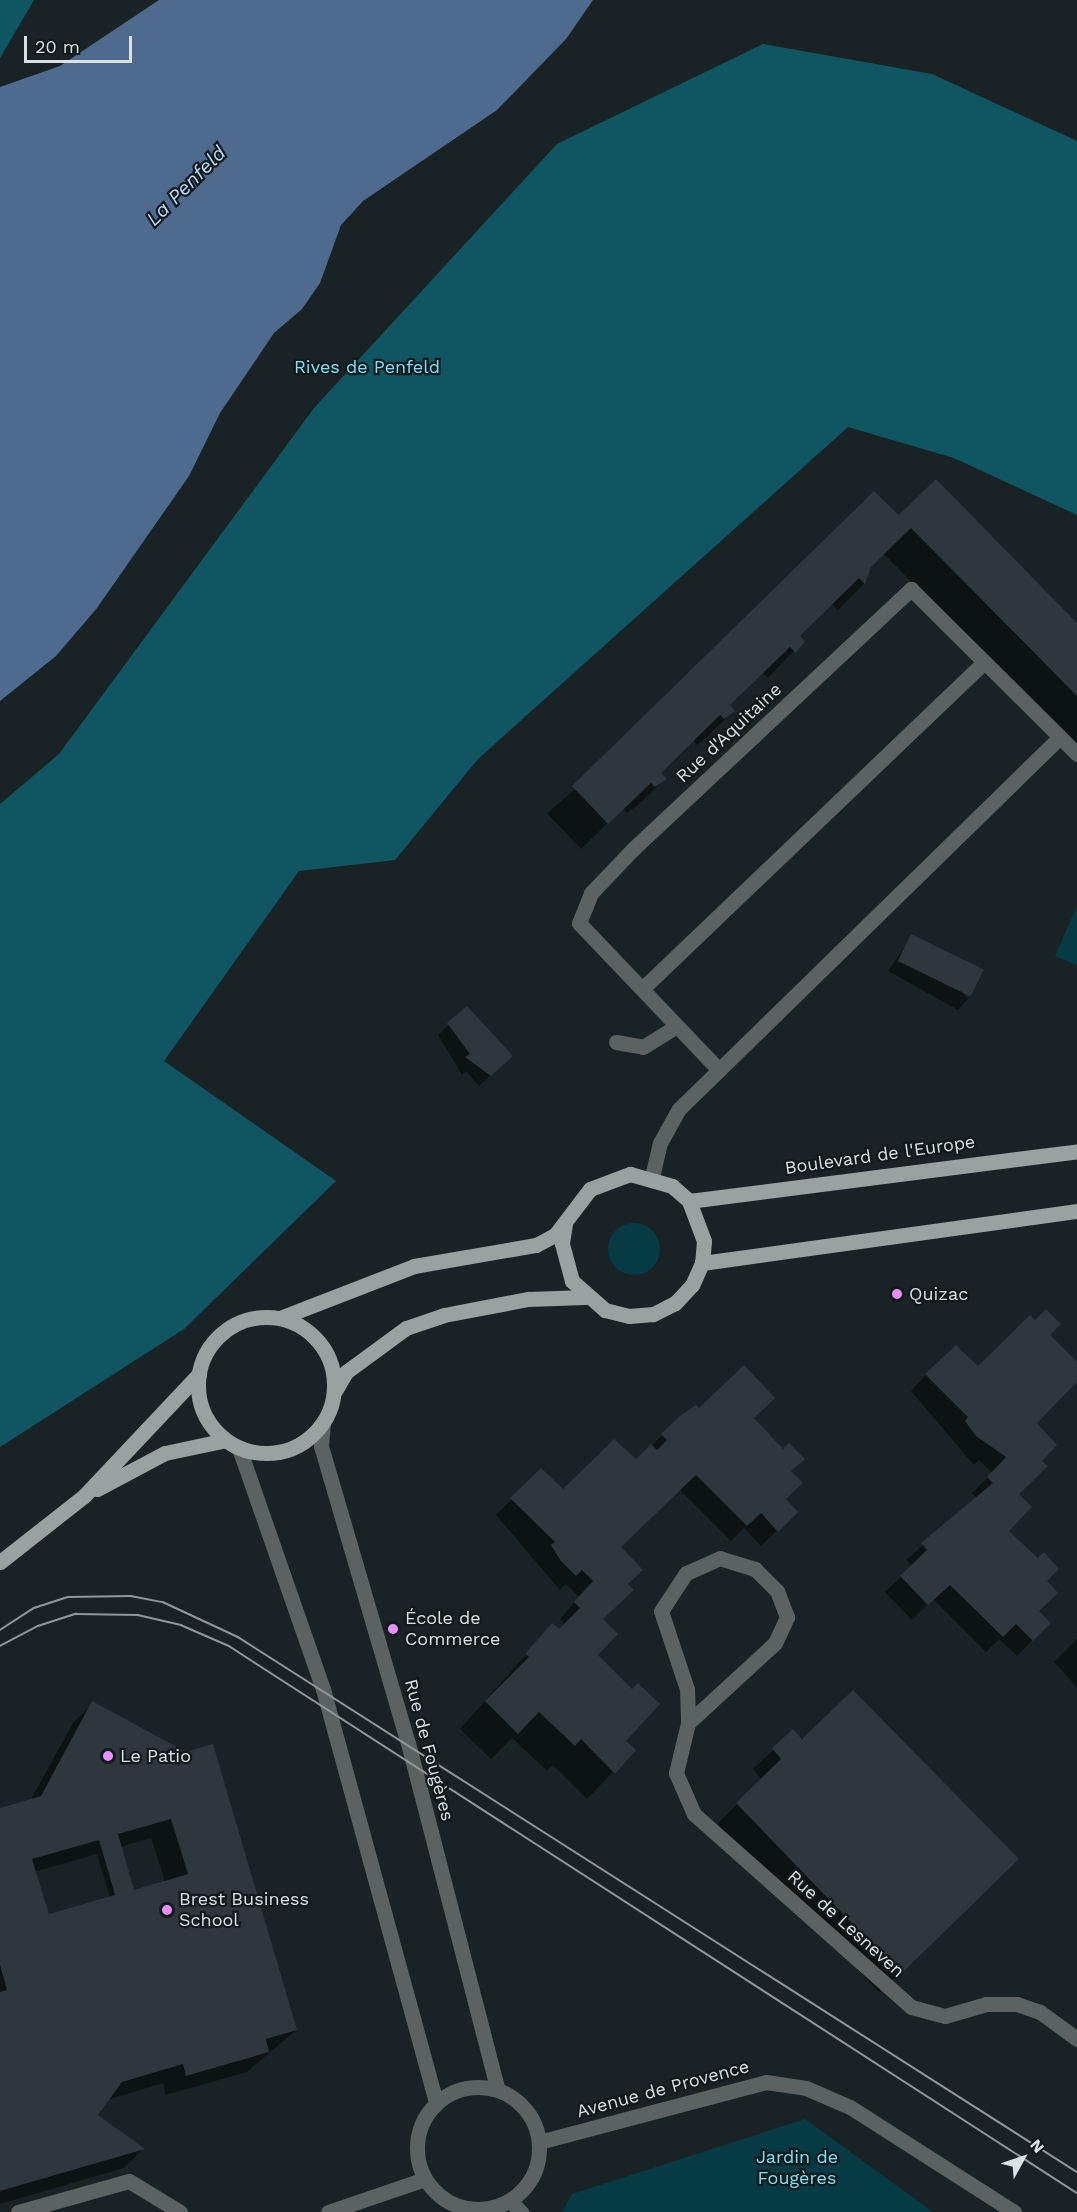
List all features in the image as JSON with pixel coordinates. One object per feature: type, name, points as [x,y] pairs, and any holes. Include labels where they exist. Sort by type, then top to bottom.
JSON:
[{"type":"main road","name":"Boulevard de l'Europe","points":[[689,1201],[1077,1151]]},
{"type":"main road","points":[[0,1562],[84,1496],[199,1374],[219,1335],[259,1317],[280,1318],[414,1266],[536,1245],[565,1224],[590,1189],[630,1174],[652,1177],[689,1201],[704,1241],[702,1263],[681,1297],[653,1314],[629,1316],[585,1297],[528,1299],[444,1315],[406,1328],[346,1372],[334,1391],[323,1423],[310,1437],[277,1453],[233,1444],[165,1453],[84,1496]]},
{"type":"main road","points":[[702,1263],[1077,1211]]},
{"type":"main road","points":[[565,1224],[565,1263],[585,1297]]},
{"type":"main road","points":[[280,1318],[315,1337],[327,1353],[334,1391]]},
{"type":"main road","points":[[199,1374],[203,1411],[233,1444]]},
{"type":"street","name":"Rue d'Aquitaine","points":[[719,1070],[579,922],[591,893],[633,849],[911,589],[1077,754]]},
{"type":"street","points":[[642,989],[984,662]]},
{"type":"street","points":[[652,1177],[669,1124],[719,1070],[1060,737]]},
{"type":"street","points":[[616,1042],[643,1047],[677,1026]]},
{"type":"street","name":"Rue de Fougères","points":[[323,1423],[321,1446],[408,1743],[498,2090]]},
{"type":"street","points":[[233,1444],[323,1689],[436,2103]]},
{"type":"street","name":"Rue de Lesneven","points":[[688,1723],[775,1643],[787,1617],[777,1592],[755,1569],[720,1558],[686,1573],[661,1611],[687,1689],[688,1723],[676,1773],[694,1814],[911,2007],[945,2016],[986,2004],[1017,2004],[1040,2012],[1077,2039]]},
{"type":"street","name":"Avenue de Provence","points":[[539,2142],[766,2082],[796,2086],[850,2107],[1014,2212]]},
{"type":"street","points":[[498,2090],[518,2101],[533,2120],[539,2142],[537,2167],[516,2206],[474,2209],[455,2205],[426,2179],[418,2140],[436,2103],[454,2091],[498,2090]]},
{"type":"street","points":[[328,2212],[426,2179]]},
{"type":"street","points":[[18,2212],[129,2181],[180,2212]]},
{"type":"green space","points":[[0,0],[34,0],[0,58]]},
{"type":"green space","name":"Rives de Penfeld","points":[[763,44],[932,74],[1077,141],[1077,515],[954,458],[848,427],[478,759],[395,860],[299,871],[164,1061],[336,1181],[184,1329],[0,1447],[0,804],[59,754],[314,408],[557,144]]},
{"type":"green space","points":[[1077,906],[1077,965],[1055,956]]},
{"type":"green space","points":[[629,1223],[639,1223],[653,1230],[660,1249],[653,1268],[639,1275],[629,1275],[619,1271],[612,1264],[608,1254],[608,1244],[612,1234],[619,1227]]},
{"type":"green space","name":"Jardin de Fougères","points":[[805,2119],[933,2212],[562,2212],[572,2194]]},
{"type":"water","name":"Rives de Penfeld","points":[[159,0],[593,0],[566,39],[497,110],[363,201],[341,225],[320,283],[302,309],[274,333],[220,413],[189,476],[97,608],[56,656],[0,701],[0,87],[60,66]]},
{"type":"building","points":[[936,479],[1077,623],[1077,696],[911,528],[871,567],[865,584],[859,578],[800,636],[805,641],[796,653],[790,647],[730,705],[735,711],[724,719],[720,715],[661,773],[667,779],[655,787],[651,783],[608,824],[572,786],[874,491],[899,515]]},
{"type":"building","points":[[911,934],[984,970],[971,996],[898,961]]},
{"type":"building","points":[[467,1006],[513,1056],[491,1076],[465,1057],[470,1054],[447,1023]]},
{"type":"building","points":[[1046,1309],[1061,1324],[1050,1335],[1077,1362],[1077,1382],[1037,1423],[1057,1445],[1042,1461],[1048,1466],[1019,1494],[1032,1507],[1009,1531],[1038,1558],[1044,1552],[1059,1569],[1047,1581],[1058,1593],[1039,1611],[1051,1623],[1033,1641],[1016,1624],[1003,1637],[950,1585],[928,1605],[900,1576],[927,1550],[921,1543],[993,1483],[987,1477],[1006,1457],[976,1436],[965,1421],[968,1417],[925,1374],[956,1345],[978,1366],[1030,1315],[1035,1320]]},
{"type":"building","points":[[744,1365],[775,1398],[754,1418],[783,1449],[789,1443],[805,1459],[791,1471],[803,1483],[786,1499],[798,1512],[778,1532],[761,1513],[747,1526],[696,1475],[621,1547],[643,1570],[628,1584],[634,1590],[603,1619],[618,1634],[598,1655],[632,1689],[638,1683],[660,1704],[626,1741],[636,1750],[615,1774],[581,1739],[575,1746],[539,1712],[518,1734],[485,1701],[529,1657],[525,1654],[552,1623],[559,1629],[580,1608],[574,1602],[593,1581],[582,1570],[576,1576],[560,1560],[551,1545],[555,1542],[510,1498],[541,1468],[563,1489],[614,1439],[636,1459],[651,1444],[657,1450],[667,1440],[661,1434],[696,1405],[699,1408]]},
{"type":"building","points":[[853,1690],[1019,1859],[901,1974],[736,1803],[781,1759],[772,1748],[793,1729],[802,1739]]},
{"type":"building","points":[[92,1701],[186,1752],[213,1744],[297,2030],[266,2039],[269,2052],[186,2076],[183,2064],[122,2082],[98,2115],[145,2149],[0,2191],[0,1992],[7,1990],[0,1965],[0,1808],[41,1796]],"holes":[[[171,1819],[188,1874],[134,1890],[118,1834]],[[99,1840],[115,1895],[49,1914],[32,1859]]]},
{"type":"tram line","points":[[0,1630],[34,1608],[68,1597],[131,1596],[163,1602],[238,1637],[1077,2172]]},
{"type":"tram line","points":[[0,1646],[38,1626],[76,1614],[138,1615],[181,1625],[229,1646],[1077,2193]]},
{"type":"place","name":"Quizac","points":[[897,1294]]},
{"type":"place","name":"École de Commerce","points":[[393,1629]]},
{"type":"place","name":"Le Patio","points":[[108,1756]]},
{"type":"place","name":"Brest Business School","points":[[167,1910]]},
{"type":"water label","name":"La Penfeld","points":[[186,186]]}]
